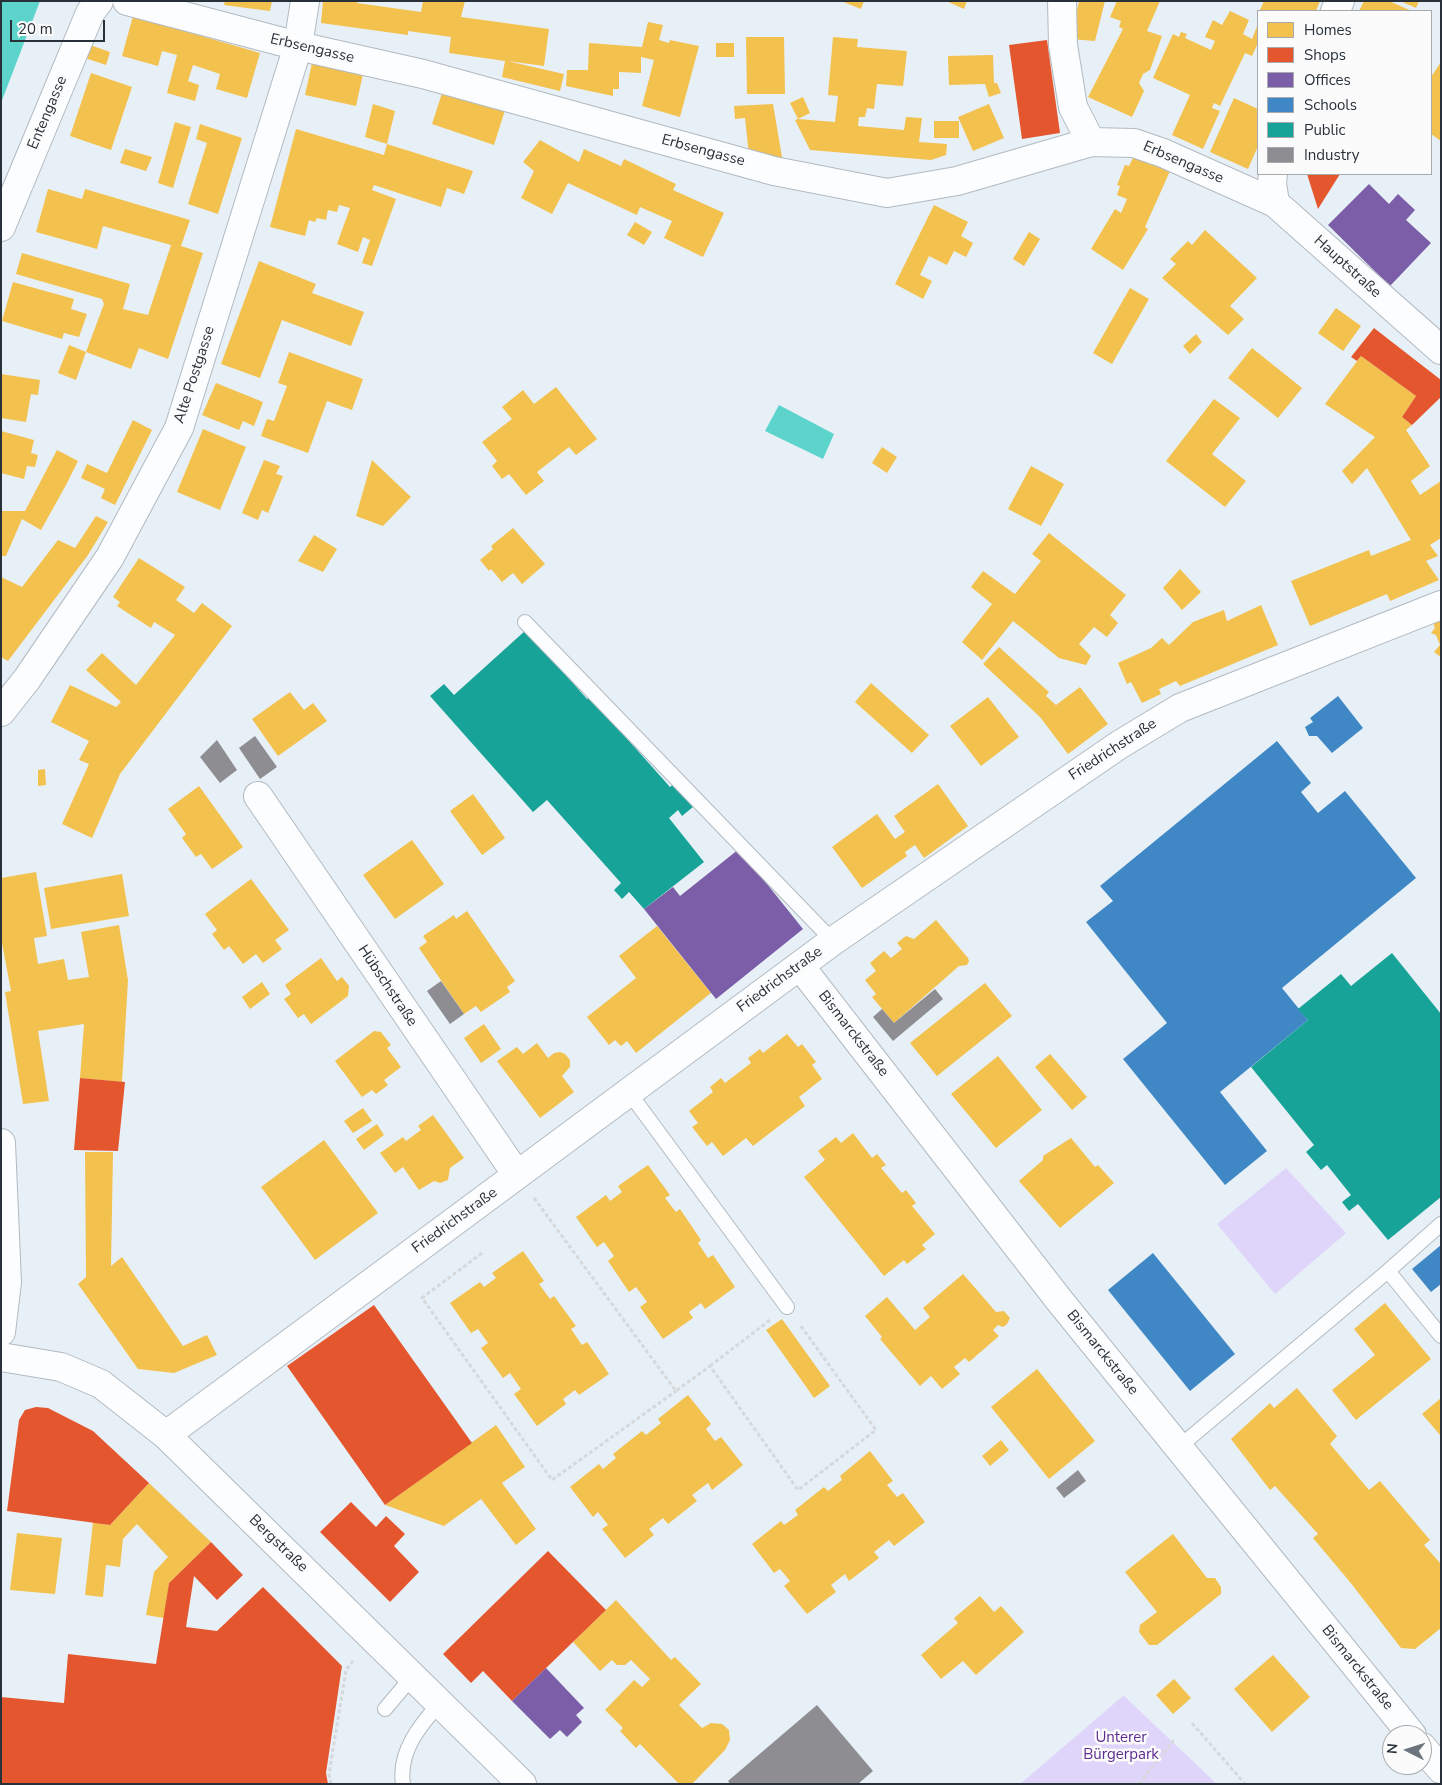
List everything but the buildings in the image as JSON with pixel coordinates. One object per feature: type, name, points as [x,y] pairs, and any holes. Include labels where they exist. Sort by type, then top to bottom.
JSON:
[{"type":"street","name":"Entengasse","points":[[1,226],[90,13],[98,1]]},
{"type":"street","name":"Erbsengasse","points":[[128,1],[298,46],[424,74],[774,171],[887,193],[957,181],[1091,142],[1134,143],[1163,153],[1275,203]]},
{"type":"street","name":"Alte Postgasse","points":[[1,712],[27,679],[110,557],[179,428],[298,46],[304,1]]},
{"type":"street","points":[[1062,1],[1063,45],[1073,107],[1091,142]]},
{"type":"street","points":[[1273,175],[1275,203]]},
{"type":"street","name":"Hauptstraße","points":[[1275,203],[1441,350]]},
{"type":"street","name":"Friedrichstraße","points":[[166,1435],[833,941],[1119,745],[1180,708],[1441,605]]},
{"type":"street","name":"Hübschstraße","points":[[258,796],[517,1175]]},
{"type":"street","name":"Bismarckstraße","points":[[800,966],[1059,1300],[1404,1725]]},
{"type":"street","points":[[1,1143],[7,1282],[1,1332]]},
{"type":"street","name":"Bergstraße","points":[[1,1357],[61,1368],[102,1384],[166,1435],[522,1784]]},
{"type":"street","points":[[1432,1759],[1441,1769]]},
{"type":"lane","points":[[525,622],[833,941]]},
{"type":"lane","points":[[628,1091],[787,1307]]},
{"type":"lane","points":[[1179,1447],[1441,1224]]},
{"type":"lane","points":[[1388,1271],[1441,1336]]},
{"type":"lane","points":[[385,1709],[412,1677]]},
{"type":"lane","points":[[403,1784],[401,1772],[408,1747],[421,1725],[440,1702]]},
{"type":"path","points":[[517,1175],[676,1391]]},
{"type":"path","points":[[482,1253],[422,1298],[552,1480],[710,1366],[787,1307],[876,1430],[798,1490],[710,1366]]},
{"type":"path","points":[[331,1784],[329,1774],[346,1670],[374,1638]]},
{"type":"path","points":[[1192,1723],[1245,1784]]},
{"type":"path","points":[[1139,1784],[1174,1740]]},
{"type":"green space","points":[[1286,1168],[1346,1233],[1275,1294],[1217,1224]]},
{"type":"green space","name":"Unterer Bürgerpark","points":[[1123,1696],[1217,1784],[1020,1784]]},
{"type":"shaded area","points":[[1,1],[40,1],[1,103]]},
{"type":"shaded area","points":[[779,405],[834,434],[823,459],[765,431]]}]
